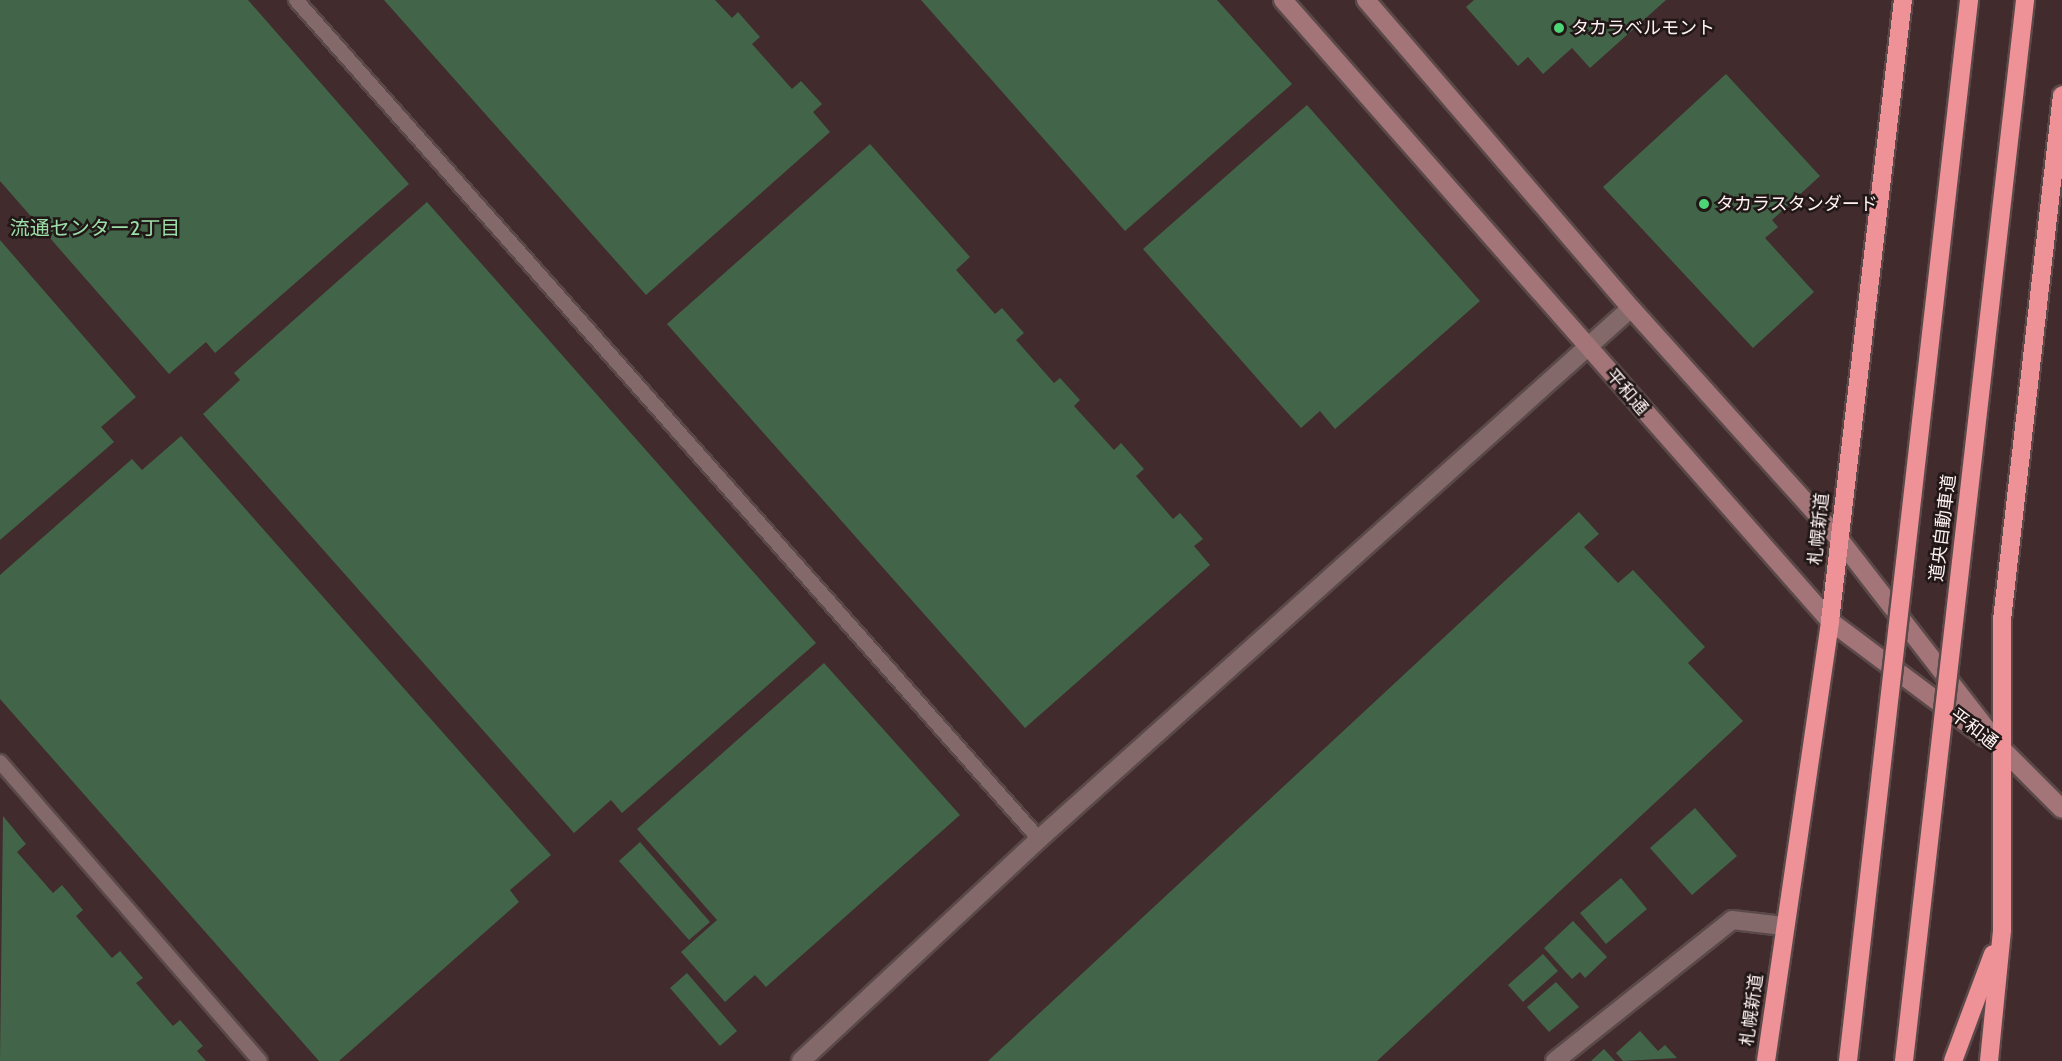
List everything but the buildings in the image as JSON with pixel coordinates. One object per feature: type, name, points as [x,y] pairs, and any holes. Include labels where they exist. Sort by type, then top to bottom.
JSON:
[{"type":"highway","name":"札幌新道","points":[[1766,1061],[1830,621],[1849,438],[1903,0]]},
{"type":"highway","name":"道央自動車道","points":[[1848,1061],[1969,0]]},
{"type":"highway","name":"道央自動車道","points":[[1904,1061],[2025,0]]},
{"type":"highway","points":[[1989,1061],[2002,930],[2002,620],[2062,95]]},
{"type":"highway","points":[[1953,1061],[2002,930]]},
{"type":"street","name":"平和通","points":[[1283,0],[1830,621],[2003,750]]},
{"type":"street","name":"平和通","points":[[1372,2],[1630,308],[1840,540],[2003,750],[2062,809]]},
{"type":"street","points":[[801,1061],[1039,839],[1589,348],[1630,308]]},
{"type":"street","points":[[1555,1061],[1732,920],[1784,926]]},
{"type":"lane","points":[[296,0],[1039,839]]},
{"type":"lane","points":[[0,762],[260,1061]]},
{"type":"place","name":"タカラベルモント","points":[[1559,28]]},
{"type":"place","name":"タカラスタンダード","points":[[1704,204]]},
{"type":"district","name":"流通センター2丁目","points":[[95,228]]}]
